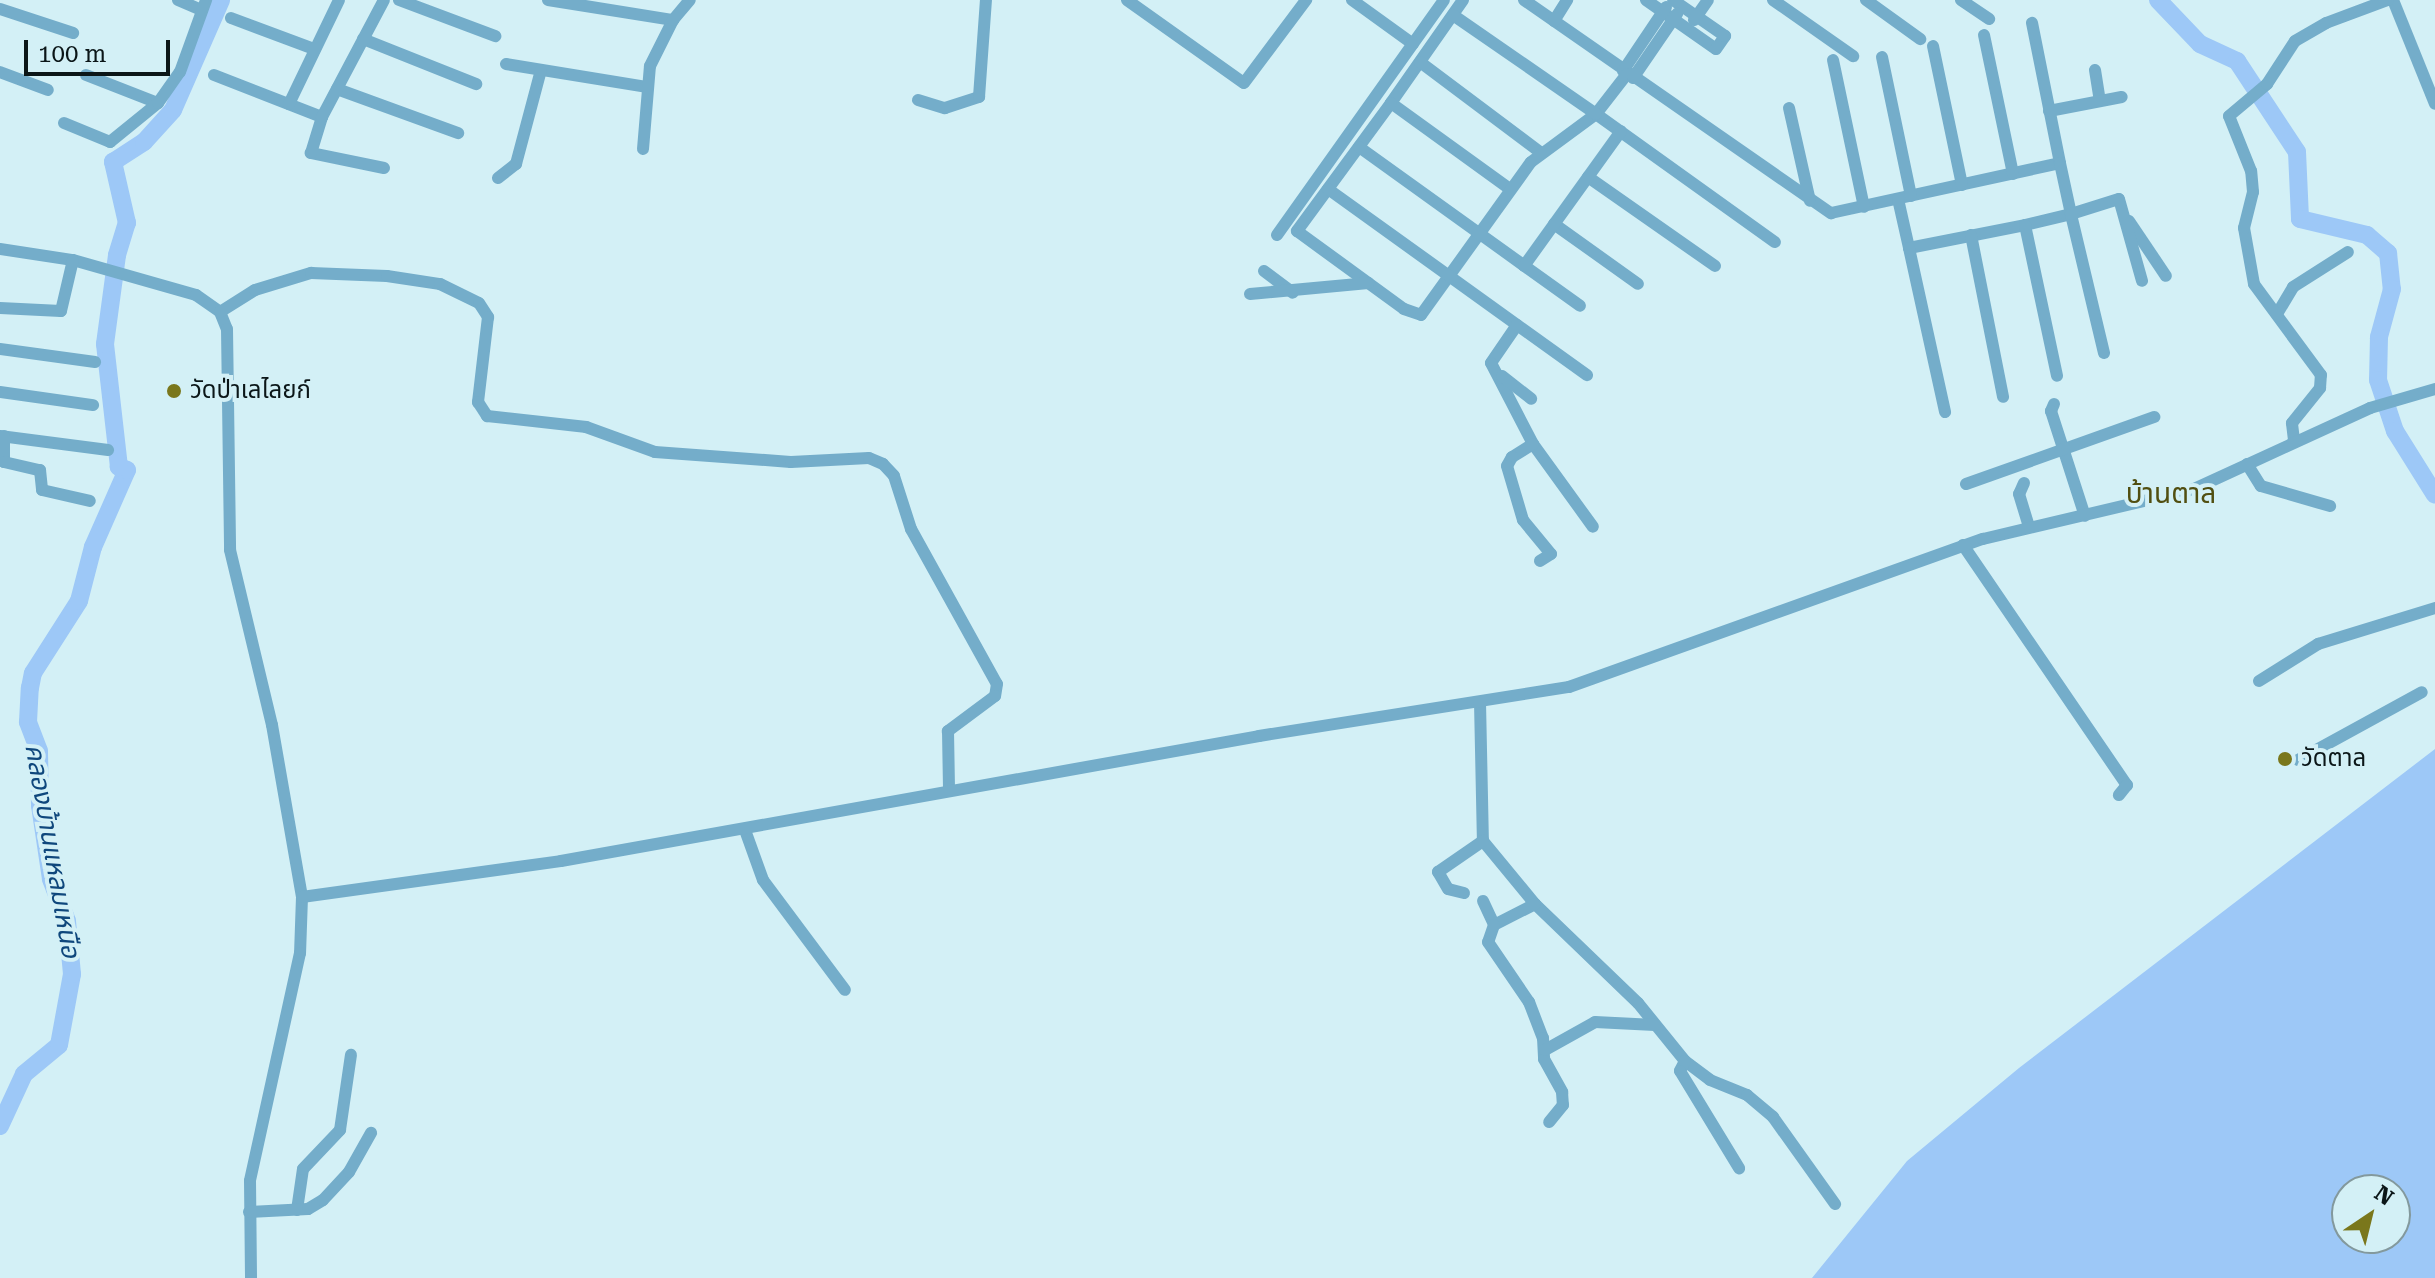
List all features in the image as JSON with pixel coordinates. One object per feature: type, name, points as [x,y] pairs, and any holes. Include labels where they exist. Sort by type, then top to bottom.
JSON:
[{"type":"street","points":[[64,123],[110,142],[158,103],[180,72],[204,5],[178,0]]},
{"type":"street","points":[[384,0],[322,117],[311,153],[384,168]]},
{"type":"street","points":[[399,0],[495,36]]},
{"type":"street","points":[[548,0],[673,20]]},
{"type":"street","points":[[643,149],[646,87],[673,20],[690,0]]},
{"type":"street","points":[[918,100],[945,108],[960,107],[979,97],[986,0]]},
{"type":"street","points":[[1127,0],[1244,83],[1303,4],[1288,0]]},
{"type":"street","points":[[1352,0],[1413,44]]},
{"type":"street","points":[[1277,235],[1444,0]]},
{"type":"street","points":[[1463,0],[1297,231],[1404,309],[1421,315],[1510,189],[1540,152],[1596,114],[1628,74],[1668,15],[1679,2],[1725,36],[1716,49],[1688,29],[1668,15],[1646,0]]},
{"type":"street","points":[[1524,0],[1831,213],[2060,163]]},
{"type":"street","points":[[1554,21],[1567,0]]},
{"type":"street","points":[[1688,29],[1708,0]]},
{"type":"street","points":[[1773,0],[1853,56]]},
{"type":"street","points":[[1866,0],[1920,39]]},
{"type":"street","points":[[1961,0],[1989,19]]},
{"type":"street","points":[[2294,440],[2292,423],[2320,388],[2321,375],[2254,284],[2244,228],[2253,192],[2251,171],[2228,121],[2267,84],[2295,41],[2326,23],[2390,0],[2435,104]]},
{"type":"street","points":[[289,104],[334,2]]},
{"type":"street","points":[[0,9],[73,33]]},
{"type":"street","points":[[1453,15],[1775,242]]},
{"type":"street","points":[[231,18],[314,49]]},
{"type":"street","points":[[2032,23],[2071,214],[2104,353]]},
{"type":"street","points":[[1984,35],[2013,174]]},
{"type":"street","points":[[363,39],[476,84]]},
{"type":"street","points":[[1933,46],[1962,185]]},
{"type":"street","points":[[1882,57],[1905,198],[1909,248],[1945,412]]},
{"type":"street","points":[[1833,60],[1864,207]]},
{"type":"street","points":[[1420,62],[1540,152]]},
{"type":"street","points":[[506,64],[646,87]]},
{"type":"street","points":[[498,178],[516,164],[541,70]]},
{"type":"street","points":[[2095,70],[2100,101]]},
{"type":"street","points":[[0,72],[48,90]]},
{"type":"street","points":[[86,75],[158,103]]},
{"type":"street","points":[[214,75],[322,117]]},
{"type":"street","points":[[337,89],[458,133]]},
{"type":"street","points":[[2049,111],[2122,97]]},
{"type":"street","points":[[1391,103],[1510,189]]},
{"type":"street","points":[[1789,108],[1810,201]]},
{"type":"street","points":[[1524,266],[1621,131]]},
{"type":"street","points":[[1359,147],[1580,306]]},
{"type":"street","points":[[1588,177],[1715,266]]},
{"type":"street","points":[[1328,189],[1587,375]]},
{"type":"street","points":[[1909,248],[2025,225],[2119,199],[2142,281]]},
{"type":"street","points":[[2123,212],[2166,276]]},
{"type":"street","points":[[1554,224],[1638,284]]},
{"type":"street","points":[[2025,225],[2057,376]]},
{"type":"street","points":[[1971,235],[2003,397]]},
{"type":"street","points":[[0,249],[101,266],[196,295],[220,312],[227,329],[230,550],[272,725],[302,897],[300,953],[263,1117],[249,1212],[251,1278]]},
{"type":"street","points":[[2277,314],[2293,287],[2348,252]]},
{"type":"street","points":[[0,308],[61,311],[73,260]]},
{"type":"street","points":[[1264,271],[1293,293]]},
{"type":"street","points":[[220,312],[284,278],[311,273],[387,276],[440,284],[479,303],[488,317],[478,402],[487,416],[586,427],[655,452],[791,462],[869,458],[883,464],[894,476],[911,529],[997,684],[995,696],[948,731],[944,746],[949,790]]},
{"type":"street","points":[[1250,294],[1293,293],[1368,283]]},
{"type":"street","points":[[1517,325],[1491,363],[1533,444],[1593,527]]},
{"type":"street","points":[[0,349],[95,362]]},
{"type":"street","points":[[1496,372],[1531,399]]},
{"type":"street","points":[[302,897],[745,830],[949,790],[1569,687],[1663,657],[1963,545],[2194,489],[2294,440],[2370,413],[2396,399],[2435,389]]},
{"type":"street","points":[[0,392],[93,405]]},
{"type":"street","points":[[2054,404],[2051,411],[2062,451],[2085,516]]},
{"type":"street","points":[[1966,484],[2154,417]]},
{"type":"street","points":[[90,501],[42,490],[40,470],[4,462],[2,436],[108,450]]},
{"type":"street","points":[[1533,444],[1512,457],[1507,466],[1523,520],[1551,554],[1540,561]]},
{"type":"street","points":[[2247,464],[2261,486],[2330,506]]},
{"type":"street","points":[[2024,483],[2019,494],[2029,527]]},
{"type":"street","points":[[1963,545],[2127,785],[2119,795]]},
{"type":"street","points":[[2259,681],[2318,644],[2435,608]]},
{"type":"street","points":[[2298,760],[2422,692]]},
{"type":"street","points":[[1480,702],[1483,841],[1535,904],[1556,919],[1685,1061],[1710,1080],[1747,1095],[1773,1117],[1835,1204]]},
{"type":"street","points":[[745,830],[763,880],[845,990]]},
{"type":"street","points":[[1464,893],[1448,889],[1438,872],[1483,841]]},
{"type":"street","points":[[1483,901],[1494,925]]},
{"type":"street","points":[[1535,904],[1494,925],[1488,942],[1529,1002],[1563,1105],[1549,1122]]},
{"type":"street","points":[[1545,1050],[1561,1045],[1595,1022],[1655,1025]]},
{"type":"street","points":[[297,1210],[298,1178],[340,1130],[351,1055]]},
{"type":"street","points":[[1685,1061],[1680,1071],[1739,1168]]},
{"type":"street","points":[[249,1212],[308,1209],[338,1186],[371,1133]]},
{"type":"water","points":[[2435,749],[2435,1278],[1812,1278],[1907,1161],[2019,1068]]},
{"type":"waterway","name":"คลองบ้านแหลมเหนือ","points":[[0,1126],[24,1074],[59,1045],[72,974],[67,921],[51,879],[40,805],[39,751],[28,722],[33,673],[79,601],[93,547],[127,470],[119,467],[105,344],[117,255],[127,223],[113,162],[144,142],[173,110],[221,0]]},
{"type":"waterway","points":[[2158,0],[2200,44],[2237,61],[2297,152],[2300,219],[2367,235],[2388,253],[2392,289],[2379,337],[2378,380],[2395,431],[2435,495]]},
{"type":"place","name":"วัดป่าเลไลยก์","points":[[174,391]]},
{"type":"place","name":"วัดตาล","points":[[2285,759]]},
{"type":"district","name":"บ้านตาล","points":[[2171,494]]}]
